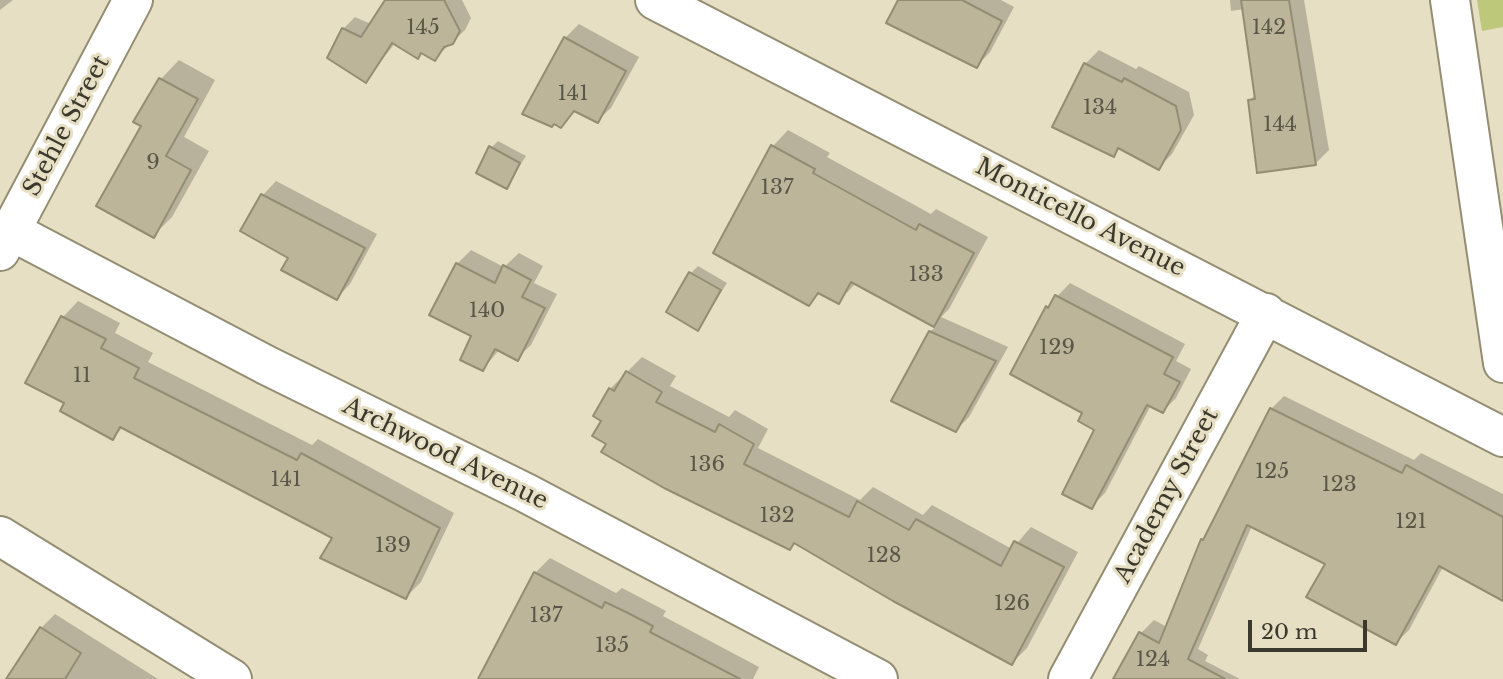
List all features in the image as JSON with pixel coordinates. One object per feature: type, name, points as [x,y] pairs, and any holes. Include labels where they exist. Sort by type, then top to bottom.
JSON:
[{"type":"street","name":"Stehle Street","points":[[5,241],[133,0]]},
{"type":"street","name":"Monticello Avenue","points":[[655,0],[1503,437]]},
{"type":"street","points":[[1450,0],[1503,363]]},
{"type":"street","name":"Archwood Avenue","points":[[5,241],[526,493],[878,679]]},
{"type":"street","name":"Academy Street","points":[[1068,679],[1266,313]]},
{"type":"street","points":[[0,536],[232,679]]},
{"type":"green space","points":[[1477,0],[1503,0],[1503,27],[1482,31]]},
{"type":"building","points":[[385,0],[444,0],[460,31],[453,44],[444,47],[435,61],[421,53],[418,59],[392,43],[366,83],[327,58],[342,28],[361,37]]},
{"type":"building","points":[[898,0],[962,0],[1002,21],[977,68],[886,23]]},
{"type":"building","points":[[1241,0],[1289,0],[1316,165],[1257,173],[1248,100],[1255,99]]},
{"type":"building","points":[[564,37],[626,71],[598,123],[574,111],[561,128],[554,124],[552,127],[522,114]]},
{"type":"building","points":[[1084,63],[1122,82],[1124,78],[1176,106],[1181,130],[1159,170],[1118,148],[1114,157],[1052,127]]},
{"type":"building","points":[[159,78],[198,99],[166,156],[191,170],[154,238],[96,206],[141,126],[133,122]]},
{"type":"building","points":[[771,145],[815,169],[813,173],[916,230],[919,224],[974,253],[934,327],[851,282],[839,304],[818,293],[809,306],[713,253]]},
{"type":"building","points":[[489,146],[520,163],[507,189],[476,173]]},
{"type":"building","points":[[261,194],[365,248],[337,300],[281,270],[288,258],[240,231]]},
{"type":"building","points":[[456,263],[495,283],[503,265],[531,280],[522,297],[545,308],[518,361],[495,349],[483,371],[460,360],[471,336],[429,315]]},
{"type":"building","points":[[689,272],[721,290],[698,331],[666,312]]},
{"type":"building","points":[[1055,295],[1173,357],[1164,374],[1180,382],[1163,413],[1147,405],[1092,509],[1062,494],[1094,430],[1078,421],[1082,413],[1010,374],[1046,306],[1048,308]]},
{"type":"building","points":[[61,316],[106,339],[101,348],[139,368],[134,378],[297,460],[301,453],[440,528],[406,599],[320,558],[332,538],[120,427],[113,440],[60,411],[64,403],[25,383]]},
{"type":"building","points":[[929,331],[996,361],[956,432],[891,401]]},
{"type":"building","points":[[626,371],[662,392],[656,402],[715,432],[719,424],[754,444],[744,464],[849,517],[857,501],[909,530],[916,519],[1001,566],[1014,541],[1064,567],[1012,665],[893,601],[794,543],[790,550],[664,488],[601,452],[606,444],[592,436],[601,421],[593,416],[609,388],[614,391]]},
{"type":"building","points":[[1270,408],[1402,473],[1406,465],[1503,517],[1503,601],[1439,566],[1396,645],[1306,597],[1325,564],[1247,525],[1188,659],[1225,679],[1113,679],[1139,632],[1159,643],[1201,539],[1203,540]]},
{"type":"building","points":[[534,572],[602,608],[605,602],[653,626],[650,632],[740,679],[478,679]]},
{"type":"building","points":[[40,627],[81,653],[65,679],[6,679]]}]
